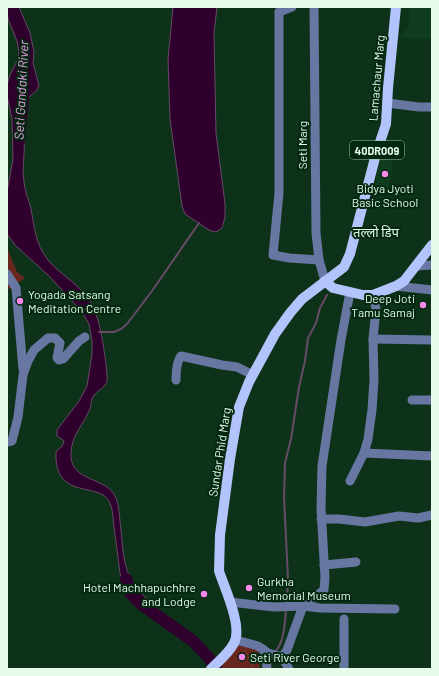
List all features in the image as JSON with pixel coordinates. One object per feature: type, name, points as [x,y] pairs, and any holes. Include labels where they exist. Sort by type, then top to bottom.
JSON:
[{"type":"main road","name":"Lamachaur Marg","points":[[325,281],[344,267],[350,254],[374,161],[386,124],[396,7]]},
{"type":"main road","points":[[325,281],[333,288],[363,295],[374,295],[404,281],[432,245]]},
{"type":"main road","name":"Sundar Phid Marg","points":[[238,640],[236,621],[219,571],[220,535],[239,406],[253,375],[275,334],[302,299],[325,281]]},
{"type":"main road","points":[[211,669],[238,640]]},
{"type":"street","points":[[292,7],[279,12],[279,187],[273,256],[319,260]]},
{"type":"street","name":"Seti Marg","points":[[314,7],[316,232],[319,260],[325,281]]},
{"type":"street","points":[[387,103],[419,108],[432,108]]},
{"type":"street","points":[[416,266],[432,265]]},
{"type":"street","points":[[7,274],[16,288],[23,375],[15,430],[12,440],[7,442]]},
{"type":"street","points":[[396,286],[432,290]]},
{"type":"street","points":[[280,657],[287,650],[301,606],[324,590],[321,519],[322,466],[341,340],[350,292]]},
{"type":"street","points":[[350,481],[364,453],[368,439],[372,410],[374,380],[373,339],[376,309],[374,295]]},
{"type":"street","points":[[23,375],[34,350],[48,338],[55,338],[60,343],[57,358],[59,360],[63,359],[79,341],[85,337]]},
{"type":"street","points":[[373,339],[432,340]]},
{"type":"street","points":[[176,380],[178,359],[181,356],[237,367],[253,375]]},
{"type":"street","points":[[412,400],[432,400]]},
{"type":"street","points":[[364,453],[432,456]]},
{"type":"street","points":[[321,519],[339,519],[365,522],[399,516],[418,518],[432,515]]},
{"type":"street","points":[[324,565],[356,562]]},
{"type":"street","points":[[230,602],[274,607],[301,606],[395,609]]},
{"type":"street","points":[[344,618],[344,669]]},
{"type":"street","points":[[238,640],[258,646],[280,657],[289,669]]},
{"type":"street","points":[[266,651],[267,669]]},
{"type":"path","points":[[238,640],[254,669]]},
{"type":"shaded area","points":[[410,7],[432,7],[432,39],[397,38],[408,28]]},
{"type":"shaded area","name":"Bidya Jyoti Basic School","points":[[383,154],[391,154],[393,167],[388,191],[380,191],[374,187]]},
{"type":"shaded area","points":[[7,247],[17,272],[25,278],[7,290]]},
{"type":"shaded area","name":"Seti River George","points":[[238,640],[257,647],[260,669],[218,669]]},
{"type":"water","points":[[7,7],[19,7],[30,33],[34,52],[33,63],[39,86],[35,92],[23,102],[18,112],[24,141],[24,185],[31,207],[36,236],[40,248],[48,260],[88,297],[100,327],[103,343],[107,381],[106,384],[93,397],[90,409],[73,440],[71,452],[72,462],[82,475],[105,486],[116,498],[119,509],[122,545],[126,566],[134,584],[151,602],[148,607],[126,590],[123,585],[110,503],[105,496],[97,492],[78,488],[70,484],[62,478],[57,468],[56,452],[64,442],[57,436],[57,430],[79,401],[87,386],[92,354],[92,341],[89,324],[82,312],[49,276],[15,245],[7,234],[7,192],[13,159],[12,119],[7,95],[7,85],[18,59],[19,52],[17,41],[8,19]]},
{"type":"water","points":[[173,7],[217,7],[214,33],[216,133],[225,204],[225,217],[222,228],[216,232],[209,230],[185,214],[182,206],[170,119],[168,59]]},
{"type":"waterway","name":"Seti Gandaki River","points":[[19,141],[24,87]]},
{"type":"waterway","points":[[99,332],[114,332],[127,324],[152,291],[199,223]]},
{"type":"waterway","points":[[287,603],[288,579],[284,497],[285,463],[291,439],[308,338],[316,323],[320,308],[327,295]]},
{"type":"waterway","name":"Seti Gandaki River","points":[[126,579],[131,594],[141,604],[193,641],[217,669]]},
{"type":"waterway","points":[[275,652],[282,638],[286,609]]},
{"type":"place","name":"Bidya Jyoti Basic School","points":[[385,174]]},
{"type":"place","name":"Yogada Satsang Meditation Centre","points":[[20,301]]},
{"type":"place","name":"Deep Joti Tamu Samaj","points":[[423,305]]},
{"type":"place","name":"Gurkha Memorial Museum","points":[[249,588]]},
{"type":"place","name":"Hotel Machhapuchhre and Lodge","points":[[204,594]]},
{"type":"place","name":"Seti River George","points":[[242,657]]},
{"type":"district","name":"तल्लो डिप","points":[[376,232]]}]
